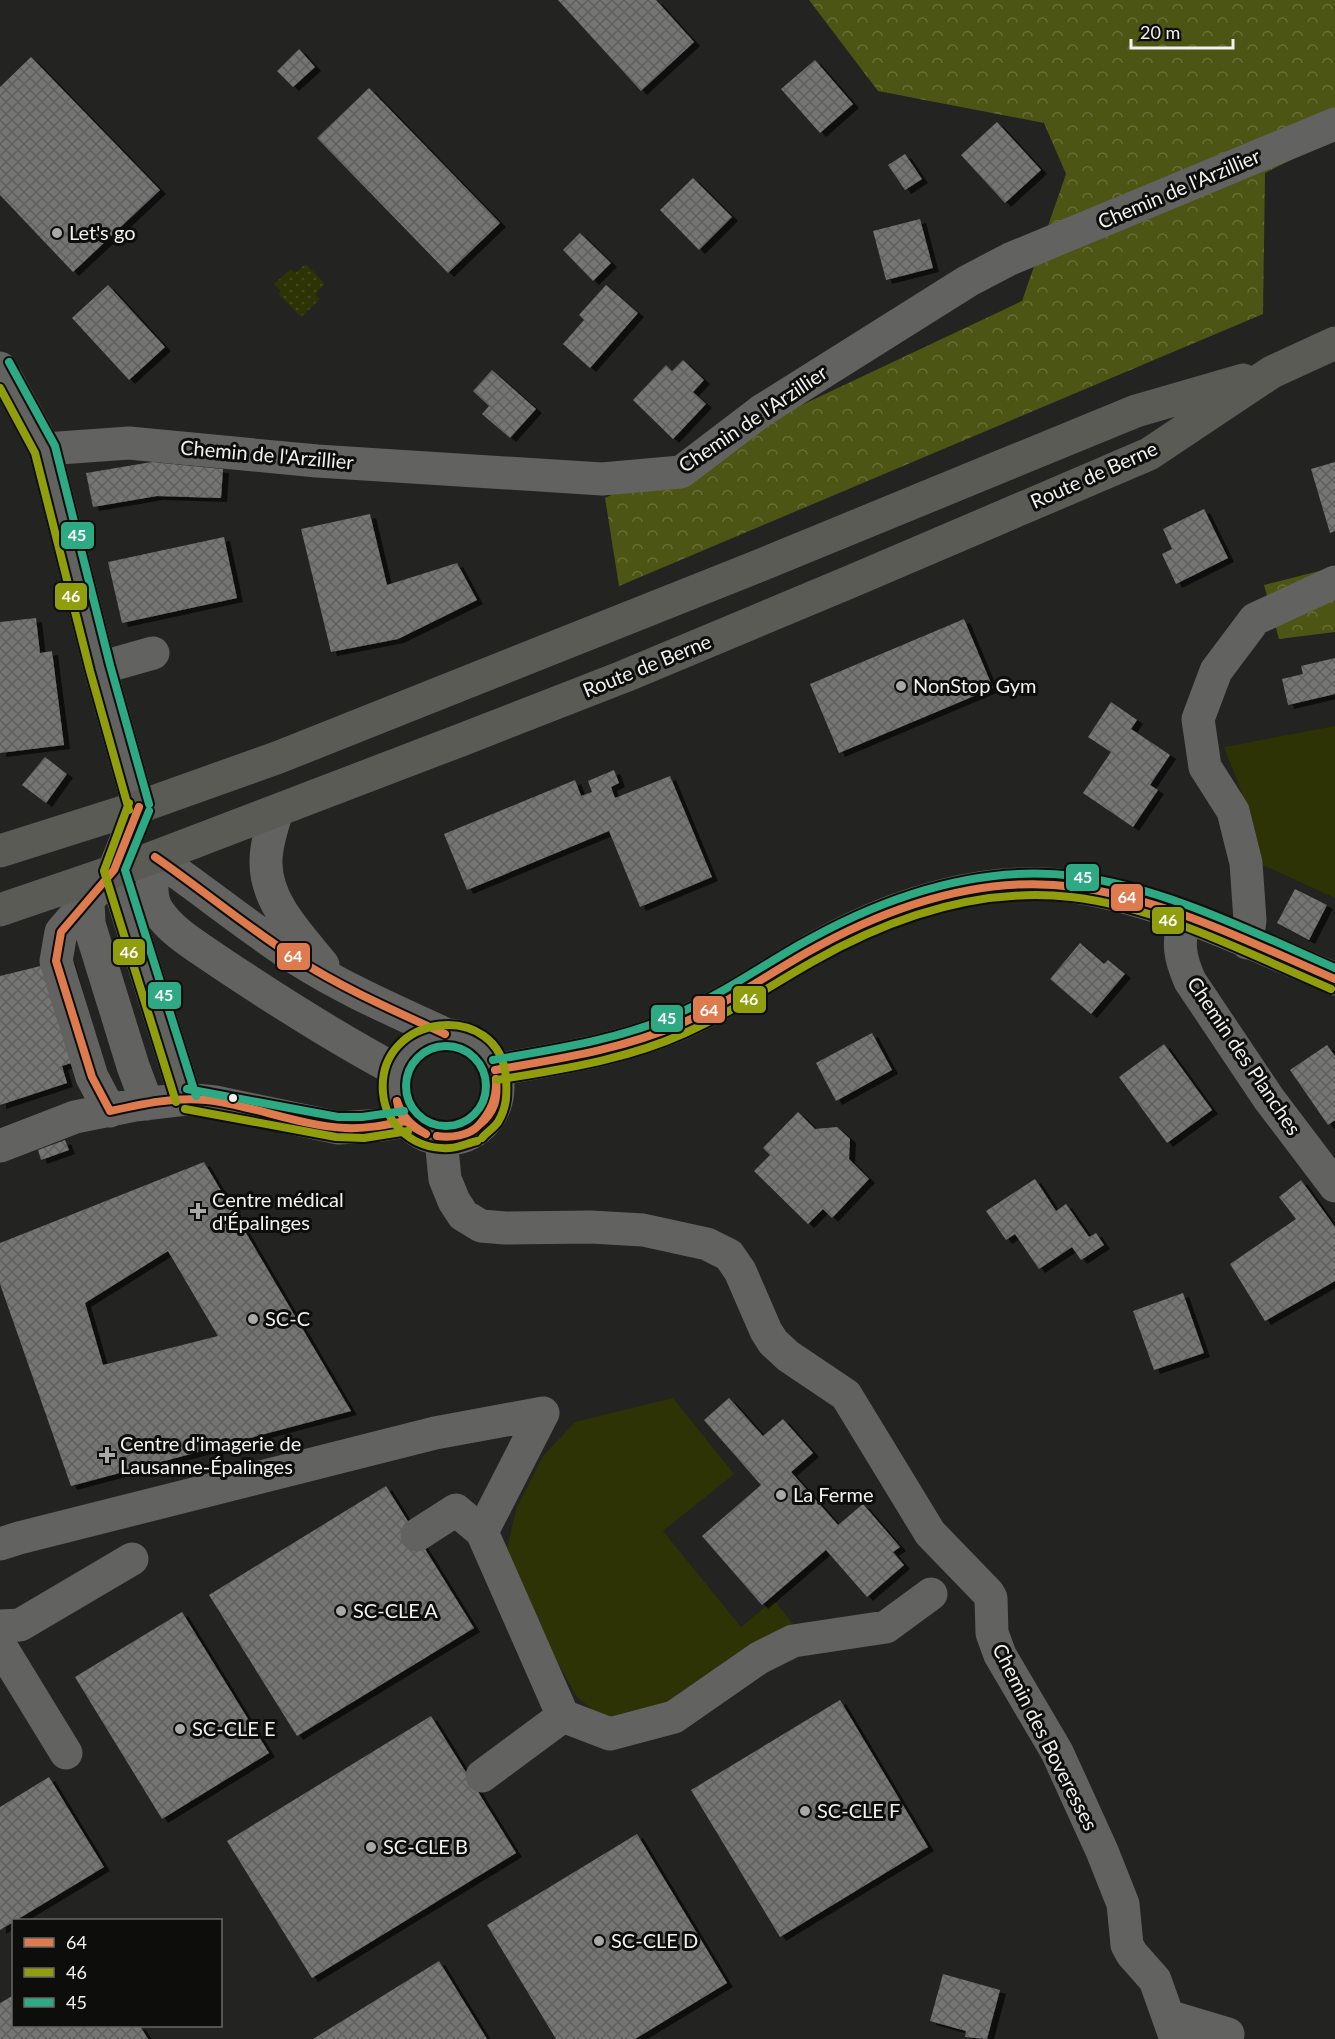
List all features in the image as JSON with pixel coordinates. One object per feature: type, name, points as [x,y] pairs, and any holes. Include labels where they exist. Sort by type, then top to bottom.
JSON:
[{"type":"main road","name":"Route de Berne","points":[[0,851],[139,807],[307,746],[826,539],[1136,411],[1272,372],[1335,343]]},
{"type":"main road","name":"Route de Berne","points":[[0,910],[155,857],[625,676],[1149,454],[1272,372]]},
{"type":"main road","points":[[139,807],[155,857]]},
{"type":"street","name":"Chemin de l'Arzillier","points":[[45,448],[129,443],[317,461],[602,479],[681,472],[761,411],[968,281],[1010,259],[1335,124]]},
{"type":"street","points":[[0,368],[45,448],[100,668],[139,807],[114,870],[61,932],[56,961],[92,1077],[110,1111]]},
{"type":"street","points":[[1247,943],[1251,920],[1246,863],[1233,811],[1205,767],[1198,719],[1216,671],[1255,619],[1335,582]]},
{"type":"street","points":[[100,668],[153,652]]},
{"type":"street","points":[[277,811],[267,850],[268,886],[280,910],[335,981]]},
{"type":"street","points":[[396,1070],[277,1000],[196,945],[166,921],[157,909],[152,895],[155,857],[274,943],[335,981],[445,1034],[476,1044],[491,1060],[495,1070],[498,1093],[490,1114],[474,1131],[463,1136],[441,1139],[422,1133],[406,1121],[396,1102],[394,1091],[396,1070],[401,1060],[415,1045],[434,1036],[445,1034]]},
{"type":"street","points":[[114,870],[186,1099]]},
{"type":"street","points":[[495,1070],[622,1044],[678,1025],[718,1006],[833,939],[886,913],[945,895],[988,887],[1029,884],[1072,887],[1143,902],[1335,979]]},
{"type":"street","points":[[87,901],[89,924],[147,1104]]},
{"type":"street","name":"Chemin des Planches","points":[[1184,917],[1179,940],[1181,961],[1190,981],[1269,1099],[1335,1186]]},
{"type":"street","points":[[0,1146],[75,1117],[186,1099],[215,1102],[339,1128],[406,1121]]},
{"type":"street","name":"Chemin des Boveresses","points":[[441,1139],[445,1179],[454,1201],[463,1215],[481,1226],[489,1228],[626,1228],[684,1238],[729,1255],[740,1271],[773,1342],[788,1356],[846,1395],[930,1533],[991,1598],[992,1633],[1000,1655],[1057,1752],[1102,1851],[1123,1904],[1127,1945],[1155,1980],[1172,2028]]},
{"type":"street","points":[[0,1544],[435,1433],[543,1413],[482,1532]]},
{"type":"street","points":[[417,1535],[456,1510],[482,1532],[563,1716],[610,1734],[674,1717],[759,1658],[793,1641],[886,1627],[931,1594]]},
{"type":"street","points":[[0,1626],[20,1625],[132,1559]]},
{"type":"street","points":[[0,1645],[66,1753]]},
{"type":"street","points":[[482,1776],[563,1716]]},
{"type":"street","points":[[1172,2028],[1228,2034]]},
{"type":"green space","points":[[809,0],[1335,0],[1335,138],[1265,173],[1263,314],[619,586],[605,498],[1022,301],[1066,174],[1044,123],[878,91]]},
{"type":"green space","points":[[306,264],[325,284],[315,294],[320,299],[301,317],[278,294],[281,291],[274,284],[291,269],[295,273]]},
{"type":"green space","points":[[1335,567],[1335,632],[1279,639],[1264,585]]},
{"type":"green space","points":[[1335,726],[1335,898],[1254,861],[1246,804],[1224,747]]},
{"type":"green space","points":[[673,1398],[734,1474],[663,1531],[741,1627],[774,1600],[792,1623],[786,1631],[764,1637],[744,1656],[691,1694],[645,1713],[602,1718],[577,1697],[537,1625],[507,1549],[516,1509],[543,1456],[575,1422]]},
{"type":"building","points":[[558,0],[656,0],[694,42],[641,91]]},
{"type":"building","points":[[299,49],[315,67],[293,87],[277,71]]},
{"type":"building","points":[[31,57],[160,190],[73,272],[0,195],[0,87]]},
{"type":"building","points":[[815,60],[853,104],[820,133],[781,89]]},
{"type":"building","points":[[369,88],[500,223],[448,273],[317,138]]},
{"type":"building","points":[[997,122],[1041,170],[1005,203],[961,155]]},
{"type":"building","points":[[905,154],[922,179],[905,190],[888,165]]},
{"type":"building","points":[[693,178],[732,217],[699,250],[660,210]]},
{"type":"building","points":[[920,219],[933,268],[886,280],[873,231]]},
{"type":"building","points":[[580,233],[611,263],[593,281],[563,250]]},
{"type":"building","points":[[108,285],[165,347],[129,380],[72,318]]},
{"type":"building","points":[[606,285],[638,313],[590,368],[563,344],[584,320],[579,315]]},
{"type":"building","points":[[683,360],[704,380],[693,392],[706,404],[673,439],[633,400],[666,365],[672,371]]},
{"type":"building","points":[[492,370],[536,409],[510,438],[482,414],[489,406],[473,391]]},
{"type":"building","points":[[152,462],[223,469],[221,498],[157,496],[93,507],[86,473]]},
{"type":"building","points":[[1335,462],[1335,531],[1330,533],[1311,469]]},
{"type":"building","points":[[1204,509],[1228,558],[1176,584],[1162,554],[1172,549],[1163,529]]},
{"type":"building","points":[[370,514],[387,585],[457,563],[477,600],[398,639],[331,652],[301,529]]},
{"type":"building","points":[[224,537],[237,598],[122,623],[108,562]]},
{"type":"building","points":[[36,618],[40,653],[52,651],[64,745],[0,753],[0,622]]},
{"type":"building","name":"NonStop Gym","points":[[964,619],[993,688],[839,753],[810,684]]},
{"type":"building","points":[[1335,658],[1335,694],[1288,705],[1282,679],[1303,674],[1301,666]]},
{"type":"building","points":[[1111,702],[1137,720],[1131,729],[1170,755],[1150,785],[1158,790],[1133,827],[1083,793],[1111,752],[1088,737]]},
{"type":"building","points":[[45,757],[67,774],[46,803],[22,785]]},
{"type":"building","points":[[614,770],[619,783],[611,787],[615,798],[670,776],[712,877],[640,907],[609,831],[467,890],[444,834],[575,780],[581,796],[592,792],[588,781]]},
{"type":"building","points":[[1295,889],[1327,905],[1309,940],[1277,923]]},
{"type":"building","points":[[1080,943],[1104,964],[1108,960],[1125,974],[1091,1014],[1050,979]]},
{"type":"building","points":[[69,959],[96,1055],[62,1066],[67,1083],[0,1105],[0,976]]},
{"type":"building","points":[[872,1033],[892,1070],[836,1101],[816,1063]]},
{"type":"building","points":[[1164,1044],[1212,1110],[1167,1143],[1119,1077]]},
{"type":"building","points":[[1327,1045],[1335,1056],[1335,1120],[1328,1125],[1290,1070]]},
{"type":"building","points":[[798,1112],[815,1129],[837,1127],[850,1139],[849,1159],[869,1179],[832,1218],[823,1209],[808,1224],[754,1171],[770,1155],[763,1148]]},
{"type":"building","points":[[65,1140],[69,1150],[41,1160],[38,1150]]},
{"type":"building","name":"SC-C","points":[[204,1162],[351,1411],[71,1486],[0,1284],[0,1243]],"holes":[[[168,1251],[218,1336],[103,1365],[85,1303]]]},
{"type":"building","points":[[1035,1179],[1056,1211],[1066,1204],[1089,1237],[1096,1233],[1104,1245],[1081,1260],[1072,1247],[1039,1269],[1015,1234],[1006,1240],[986,1211]]},
{"type":"building","points":[[1301,1180],[1335,1227],[1335,1281],[1265,1321],[1230,1264],[1296,1219],[1279,1197]]},
{"type":"building","points":[[1183,1293],[1204,1353],[1154,1370],[1133,1311]]},
{"type":"building","name":"La Ferme","points":[[729,1398],[763,1436],[783,1419],[813,1453],[791,1472],[838,1525],[863,1504],[900,1547],[893,1552],[904,1565],[867,1597],[826,1550],[762,1605],[702,1536],[761,1485],[704,1420]]},
{"type":"building","name":"SC-CLE A","points":[[386,1486],[474,1628],[297,1736],[209,1595]]},
{"type":"building","name":"SC-CLE E","points":[[182,1612],[269,1753],[162,1819],[75,1677]]},
{"type":"building","name":"SC-CLE F","points":[[840,1700],[928,1847],[780,1937],[691,1790]]},
{"type":"building","name":"SC-CLE B","points":[[431,1716],[516,1853],[312,1978],[227,1841]]},
{"type":"building","points":[[49,1777],[104,1867],[18,1919],[12,1919],[12,1923],[0,1930],[0,1807]]},
{"type":"building","name":"SC-CLE D","points":[[637,1834],[727,1983],[635,2039],[556,2039],[487,1925]]},
{"type":"building","points":[[439,1961],[487,2039],[313,2039]]},
{"type":"building","points":[[943,1974],[1000,1990],[987,2039],[965,2037],[966,2031],[930,2021]]},
{"type":"building","points":[[12,1996],[12,2027],[141,2027],[148,2039],[0,2039],[0,2003]]},
{"type":"transit line","name":"45","points":[[9,362],[55,446],[110,665],[149,804]]},
{"type":"transit line","name":"46","points":[[0,388],[35,453],[90,671],[129,810]]},
{"type":"transit line","name":"46","points":[[129,803],[104,871],[176,1102]]},
{"type":"transit line","name":"64","points":[[110,1111],[92,1077],[56,961],[61,932],[114,870],[139,807]]},
{"type":"transit line","name":"45","points":[[149,811],[125,870],[196,1096]]},
{"type":"transit line","name":"64","points":[[155,857],[261,935],[315,970],[445,1034]]},
{"type":"transit line","name":"45","points":[[493,1060],[587,1043],[655,1023],[709,998],[799,945],[864,912],[932,888],[1003,875],[1075,876],[1142,890],[1208,913],[1335,968]]},
{"type":"transit line","name":"64","points":[[495,1070],[589,1053],[658,1033],[712,1008],[806,953],[869,921],[935,898],[1004,885],[1039,884],[1075,887],[1142,901],[1208,924],[1335,979]]},
{"type":"transit line","name":"46","points":[[497,1080],[616,1057],[663,1042],[718,1017],[812,962],[873,931],[937,909],[969,901],[1003,897],[1037,895],[1071,897],[1104,902],[1138,911],[1204,934],[1331,989]]},
{"type":"transit line","name":"46","points":[[477,1141],[453,1148],[426,1145],[405,1134],[390,1116],[383,1093],[386,1066],[398,1045],[417,1032],[440,1026],[463,1027],[483,1036],[499,1053],[506,1078],[505,1106],[498,1122],[482,1138]]},
{"type":"transit line","name":"45","points":[[438,1046],[454,1046],[475,1057],[486,1078],[486,1086],[486,1094],[475,1115],[454,1126],[438,1126],[424,1120],[412,1108],[406,1094],[406,1078],[412,1064],[424,1052],[438,1046]]},
{"type":"transit line","name":"64","points":[[479,1125],[492,1104],[496,1079]]},
{"type":"transit line","name":"64","points":[[479,1125],[489,1115],[494,1105],[496,1079]]},
{"type":"transit line","name":"45","points":[[187,1089],[338,1117],[362,1117],[404,1111]]},
{"type":"transit line","name":"64","points":[[110,1111],[158,1102],[194,1099],[241,1106],[293,1120],[346,1128],[406,1121]]},
{"type":"transit line","name":"64","points":[[397,1101],[408,1120],[426,1134]]},
{"type":"transit line","name":"64","points":[[397,1101],[400,1112],[407,1121],[426,1134]]},
{"type":"transit line","name":"46","points":[[185,1109],[336,1137],[364,1138],[408,1131]]},
{"type":"transit line","name":"64","points":[[437,1136],[460,1135],[470,1132],[479,1125]]},
{"type":"place","name":"Let's go","points":[[57,233]]},
{"type":"place","name":"NonStop Gym","points":[[901,686]]},
{"type":"place","name":"Centre médical d'Épalinges","points":[[198,1211]]},
{"type":"place","name":"SC-C","points":[[253,1319]]},
{"type":"place","name":"Centre d'imagerie de Lausanne-Épalinges","points":[[107,1455]]},
{"type":"place","name":"La Ferme","points":[[781,1495]]},
{"type":"place","name":"SC-CLE A","points":[[341,1611]]},
{"type":"place","name":"SC-CLE E","points":[[180,1729]]},
{"type":"place","name":"SC-CLE F","points":[[805,1811]]},
{"type":"place","name":"SC-CLE B","points":[[371,1847]]},
{"type":"place","name":"SC-CLE D","points":[[599,1941]]}]
